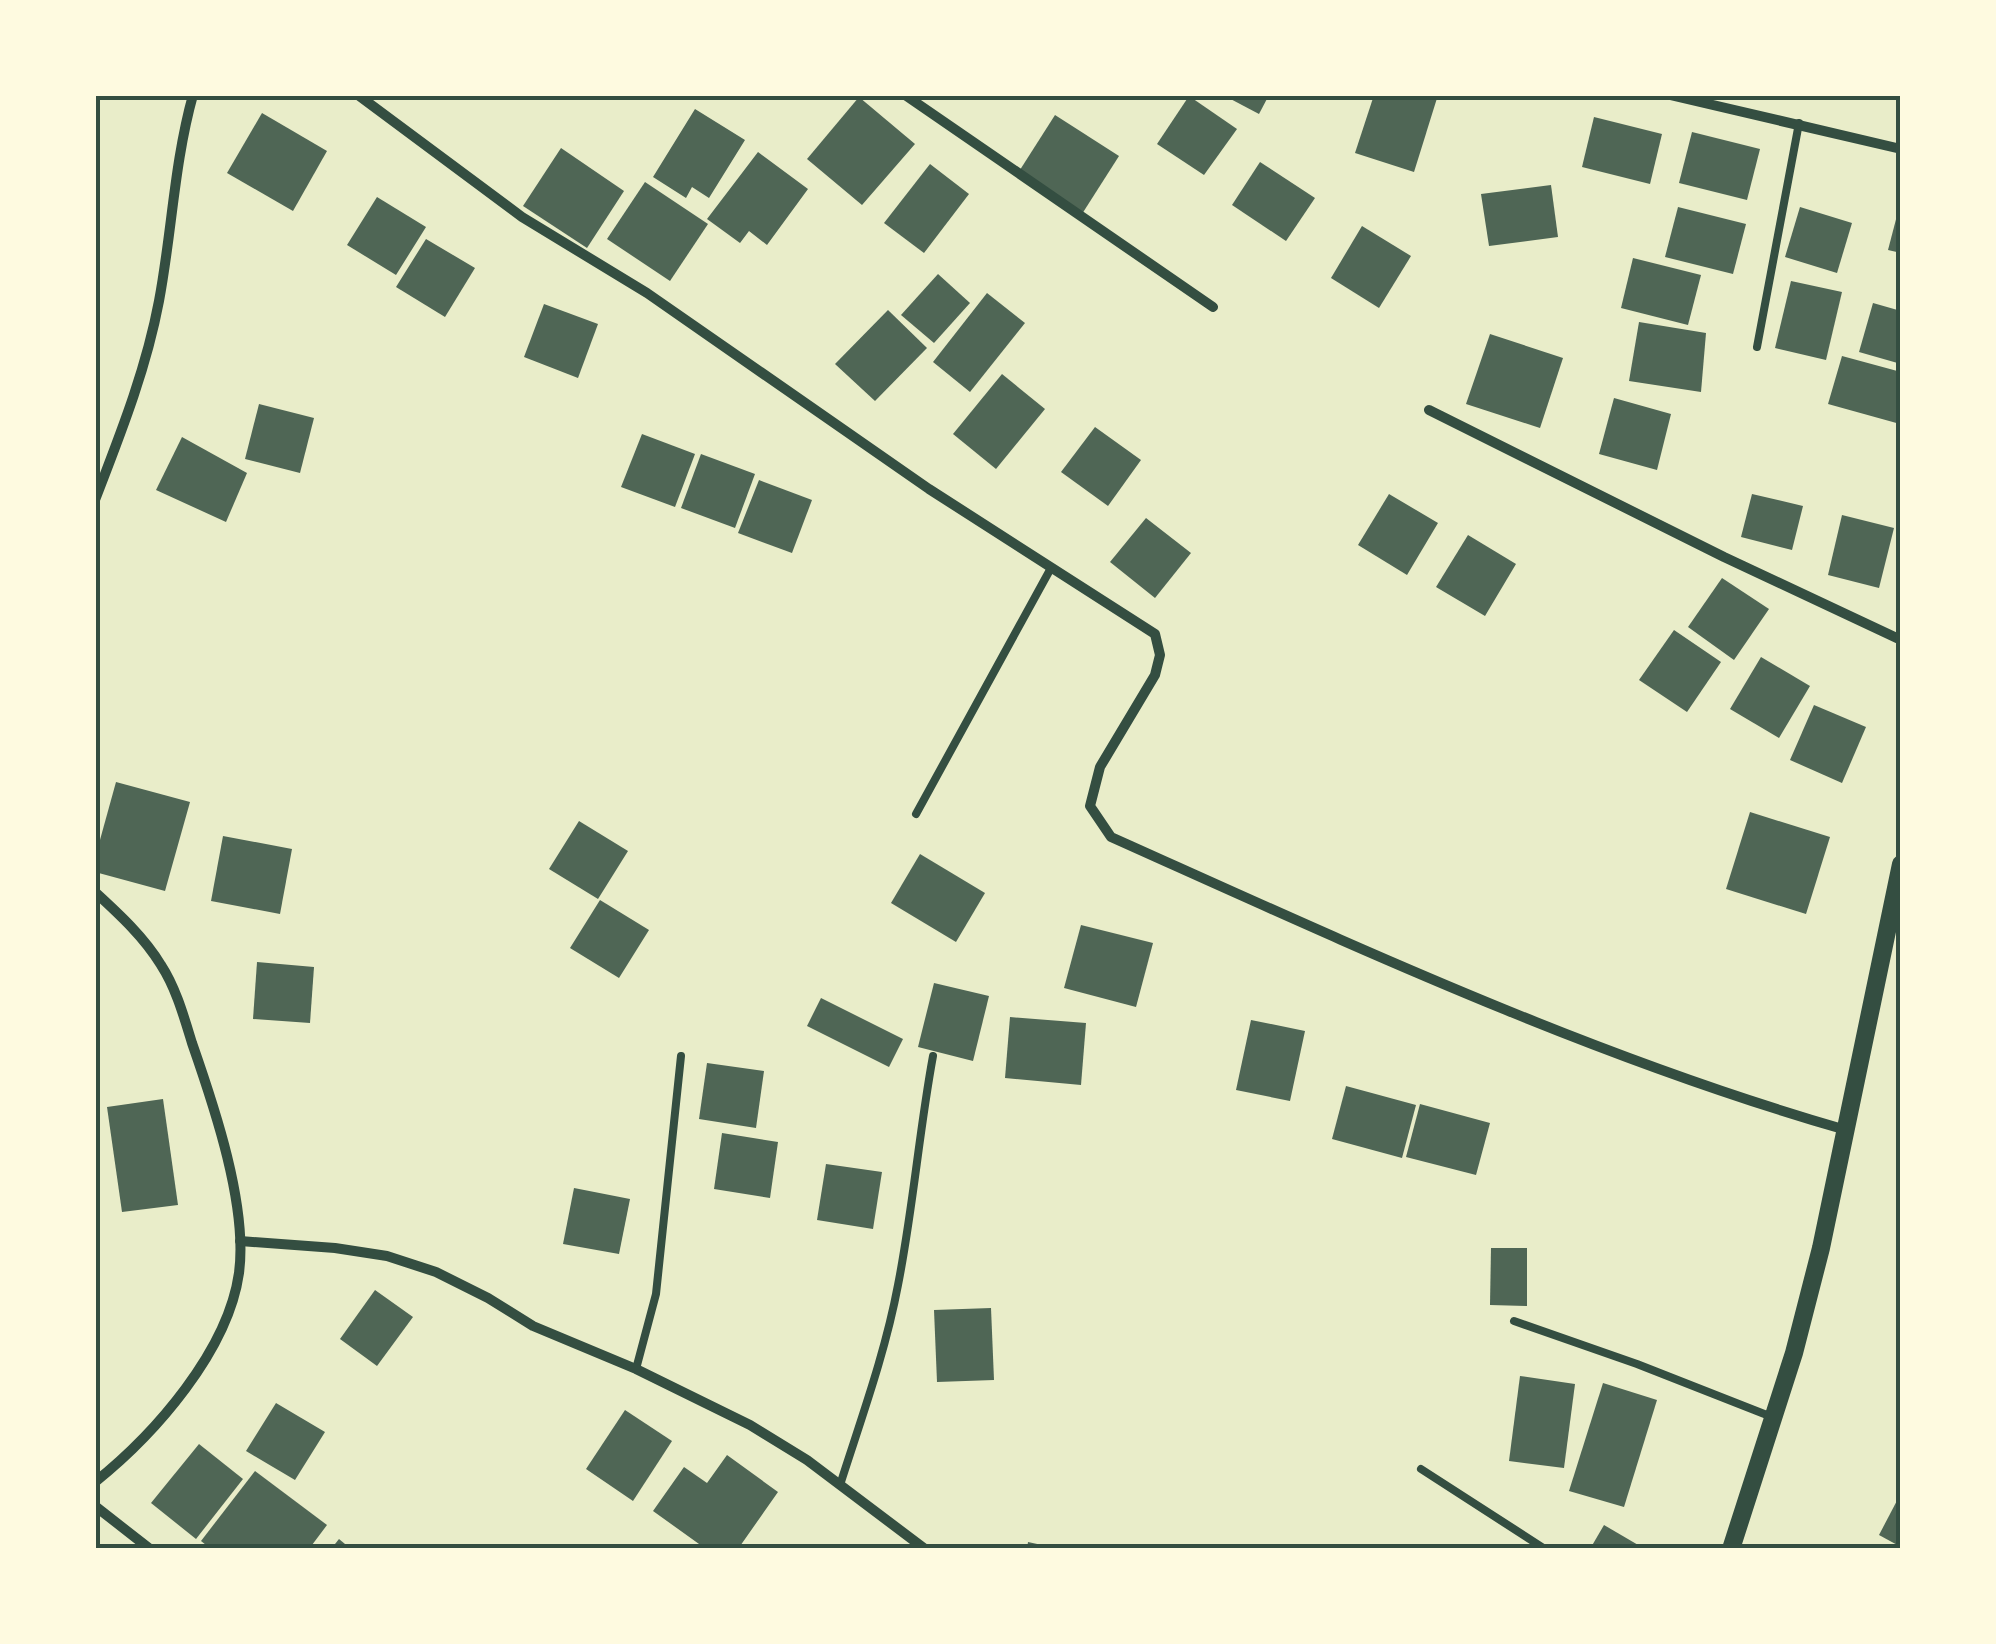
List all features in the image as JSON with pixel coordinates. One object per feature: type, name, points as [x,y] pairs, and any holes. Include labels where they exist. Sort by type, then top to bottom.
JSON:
[{"type":"street","points":[[95,500],[144,366],[159,300],[184,128],[193,95]]},
{"type":"street","points":[[358,95],[522,217],[647,293],[929,489],[1156,634],[1160,655],[1155,675],[1100,768],[1090,806],[1111,836],[1384,959],[1586,1042],[1748,1101],[1846,1130]]},
{"type":"street","points":[[906,95],[1214,307]]},
{"type":"street","points":[[1670,95],[1901,149]]},
{"type":"street","points":[[1429,410],[1901,640]]},
{"type":"street","points":[[1731,1549],[1794,1353],[1821,1248],[1895,917],[1901,864]]},
{"type":"street","points":[[95,892],[135,930],[163,967],[208,1088],[227,1160],[240,1241],[239,1273],[232,1302],[222,1331],[207,1356],[140,1440],[95,1482]]},
{"type":"street","points":[[240,1241],[387,1256],[436,1272],[532,1326],[636,1369],[750,1424],[807,1460],[925,1549]]},
{"type":"street","points":[[95,1506],[150,1549]]},
{"type":"lane","points":[[1757,347],[1799,124]]},
{"type":"lane","points":[[916,814],[1050,568]]},
{"type":"lane","points":[[636,1369],[656,1294],[680,1056]]},
{"type":"lane","points":[[839,1487],[879,1365],[898,1288],[933,1056]]},
{"type":"lane","points":[[1514,1321],[1773,1418]]},
{"type":"lane","points":[[1421,1469],[1546,1549]]},
{"type":"building","points":[[1223,95],[1269,95],[1259,114]]},
{"type":"building","points":[[1374,95],[1438,95],[1414,172],[1355,153]]},
{"type":"building","points":[[1189,96],[1237,129],[1204,175],[1157,144]]},
{"type":"building","points":[[859,97],[915,144],[862,205],[807,159]]},
{"type":"building","points":[[695,109],[745,140],[709,198],[692,187],[686,198],[653,177]]},
{"type":"building","points":[[262,113],[327,151],[293,211],[227,173]]},
{"type":"building","points":[[1055,115],[1119,156],[1082,214],[1018,173]]},
{"type":"building","points":[[1594,117],[1662,134],[1650,184],[1582,167]]},
{"type":"building","points":[[1692,132],[1760,149],[1747,200],[1679,183]]},
{"type":"building","points":[[561,148],[624,191],[587,248],[523,206]]},
{"type":"building","points":[[758,152],[808,189],[767,245],[749,231],[740,243],[707,219]]},
{"type":"building","points":[[1260,162],[1315,198],[1286,241],[1232,205]]},
{"type":"building","points":[[930,164],[969,194],[924,253],[884,223]]},
{"type":"building","points":[[645,182],[708,224],[670,281],[607,239]]},
{"type":"building","points":[[1551,185],[1558,237],[1489,246],[1481,194]]},
{"type":"building","points":[[377,197],[426,227],[396,275],[347,245]]},
{"type":"building","points":[[1901,204],[1901,253],[1888,250]]},
{"type":"building","points":[[1678,207],[1746,224],[1733,274],[1665,257]]},
{"type":"building","points":[[1800,207],[1852,223],[1837,273],[1785,257]]},
{"type":"building","points":[[1362,226],[1411,256],[1379,308],[1331,278]]},
{"type":"building","points":[[426,239],[475,268],[445,317],[396,287]]},
{"type":"building","points":[[1633,258],[1701,275],[1688,325],[1621,308]]},
{"type":"building","points":[[938,274],[970,303],[934,343],[901,315]]},
{"type":"building","points":[[1791,281],[1842,292],[1826,360],[1775,348]]},
{"type":"building","points":[[987,293],[1025,323],[970,392],[933,362]]},
{"type":"building","points":[[1873,303],[1901,311],[1901,364],[1859,352]]},
{"type":"building","points":[[544,304],[598,324],[578,378],[524,357]]},
{"type":"building","points":[[888,310],[927,348],[875,401],[835,364]]},
{"type":"building","points":[[1639,322],[1706,333],[1701,392],[1629,381]]},
{"type":"building","points":[[1490,334],[1563,358],[1540,428],[1466,404]]},
{"type":"building","points":[[1842,356],[1901,372],[1900,424],[1828,404]]},
{"type":"building","points":[[1002,374],[1045,409],[996,469],[953,434]]},
{"type":"building","points":[[1614,398],[1671,414],[1657,470],[1599,454]]},
{"type":"building","points":[[259,404],[314,418],[300,473],[245,459]]},
{"type":"building","points":[[1095,427],[1141,460],[1108,506],[1061,472]]},
{"type":"building","points":[[642,434],[695,454],[675,507],[621,487]]},
{"type":"building","points":[[182,437],[247,473],[226,522],[156,490]]},
{"type":"building","points":[[701,454],[755,474],[735,528],[681,508]]},
{"type":"building","points":[[759,480],[812,500],[792,553],[738,533]]},
{"type":"building","points":[[1389,494],[1438,523],[1407,575],[1358,545]]},
{"type":"building","points":[[1752,494],[1803,506],[1792,550],[1741,537]]},
{"type":"building","points":[[1842,515],[1894,528],[1879,588],[1828,575]]},
{"type":"building","points":[[1146,518],[1191,553],[1155,598],[1110,562]]},
{"type":"building","points":[[1468,535],[1516,564],[1485,616],[1436,587]]},
{"type":"building","points":[[1722,578],[1769,609],[1734,660],[1688,627]]},
{"type":"building","points":[[1674,630],[1721,662],[1687,712],[1639,680]]},
{"type":"building","points":[[1761,657],[1810,686],[1779,738],[1730,709]]},
{"type":"building","points":[[1814,705],[1866,727],[1842,783],[1790,760]]},
{"type":"building","points":[[116,782],[190,802],[165,891],[95,872],[95,858]]},
{"type":"building","points":[[1750,812],[1830,837],[1806,914],[1726,889]]},
{"type":"building","points":[[579,821],[628,851],[598,899],[549,869]]},
{"type":"building","points":[[223,836],[292,849],[280,914],[211,901]]},
{"type":"building","points":[[920,854],[985,893],[956,942],[891,903]]},
{"type":"building","points":[[600,900],[649,930],[619,978],[570,948]]},
{"type":"building","points":[[1081,925],[1153,943],[1136,1007],[1064,988]]},
{"type":"building","points":[[257,962],[314,967],[310,1023],[253,1019]]},
{"type":"building","points":[[934,983],[989,996],[973,1061],[918,1047]]},
{"type":"building","points":[[821,998],[903,1039],[889,1067],[807,1026]]},
{"type":"building","points":[[1010,1017],[1086,1023],[1081,1085],[1005,1078]]},
{"type":"building","points":[[1251,1020],[1305,1031],[1290,1101],[1236,1090]]},
{"type":"building","points":[[707,1063],[764,1071],[756,1128],[699,1119]]},
{"type":"building","points":[[1346,1086],[1416,1105],[1402,1158],[1332,1139]]},
{"type":"building","points":[[163,1099],[178,1205],[122,1212],[107,1107]]},
{"type":"building","points":[[1420,1104],[1490,1123],[1476,1175],[1406,1157]]},
{"type":"building","points":[[722,1133],[778,1142],[770,1198],[714,1189]]},
{"type":"building","points":[[826,1164],[882,1172],[873,1229],[817,1220]]},
{"type":"building","points":[[574,1188],[630,1199],[619,1254],[563,1244]]},
{"type":"building","points":[[1491,1248],[1527,1248],[1527,1306],[1490,1305]]},
{"type":"building","points":[[375,1290],[413,1317],[377,1366],[340,1339]]},
{"type":"building","points":[[991,1308],[994,1380],[937,1382],[934,1310]]},
{"type":"building","points":[[1520,1376],[1575,1384],[1564,1468],[1509,1461]]},
{"type":"building","points":[[1603,1383],[1657,1400],[1624,1507],[1569,1491]]},
{"type":"building","points":[[276,1403],[325,1432],[295,1480],[246,1451]]},
{"type":"building","points":[[625,1410],[672,1441],[633,1501],[586,1469]]},
{"type":"building","points":[[199,1444],[243,1479],[196,1539],[151,1503]]},
{"type":"building","points":[[727,1455],[778,1492],[738,1549],[706,1549],[653,1511],[684,1467],[707,1483]]},
{"type":"building","points":[[255,1471],[327,1525],[309,1549],[211,1549],[201,1541]]},
{"type":"building","points":[[1901,1493],[1901,1547],[1879,1535]]},
{"type":"building","points":[[1604,1525],[1645,1549],[1590,1549]]},
{"type":"building","points":[[339,1539],[351,1549],[331,1549]]},
{"type":"building","points":[[1028,1542],[1051,1547],[1051,1549],[1027,1549]]}]
